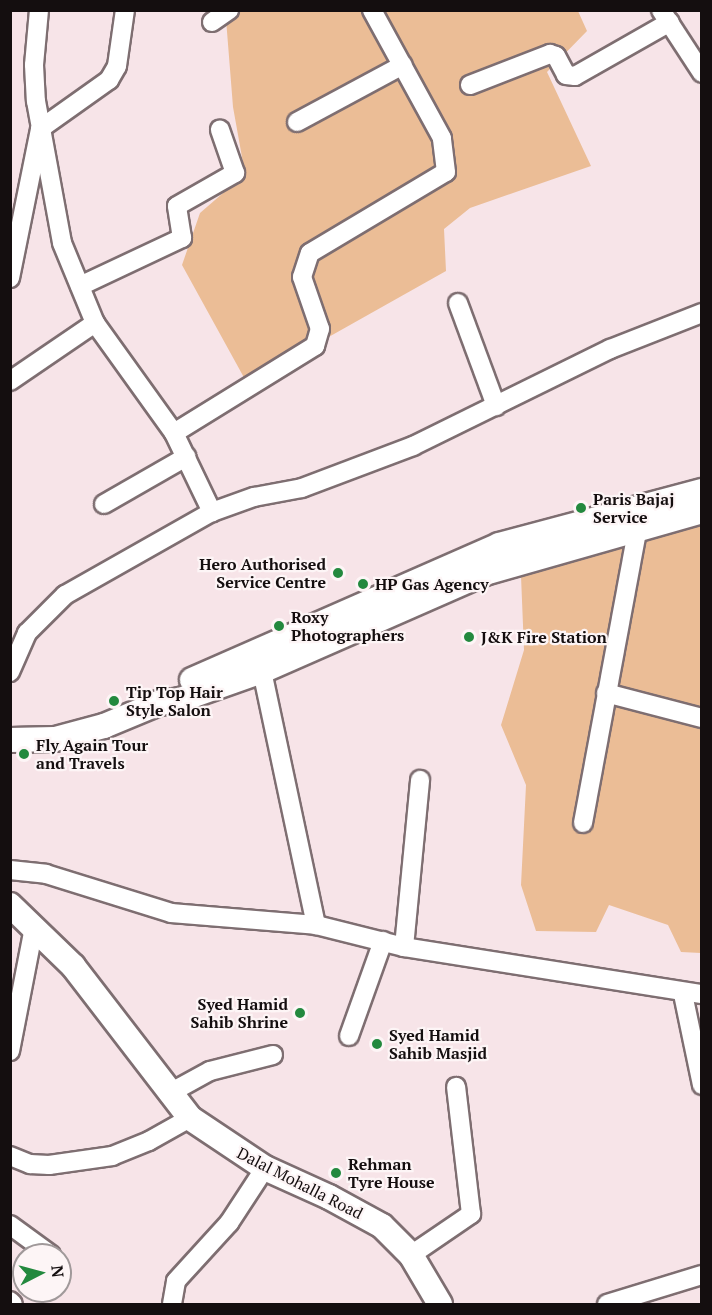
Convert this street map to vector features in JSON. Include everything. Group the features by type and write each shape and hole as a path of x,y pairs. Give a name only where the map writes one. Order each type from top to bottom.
{"main road":[{"path":"159,703 173,688 499,545 702,491"},
{"path":"10,740 55,739 104,726 159,703 180,700 262,671 484,573 637,533 702,511"},
{"name":"Dalal Mohalla Road","path":"10,905 74,966 168,1094 190,1118 265,1168 329,1197 382,1226 411,1255 440,1305"}],"street":[{"path":"39,10 34,65 40,129 62,243 95,323 174,433 212,512"},
{"path":"10,278 40,129 109,80 117,66 125,10"},
{"path":"212,22 229,10"},
{"path":"174,433 315,346 320,330 302,277 310,253 446,172 442,138 372,10"},
{"path":"470,85 550,54 566,75 575,76 666,16 702,73"},
{"path":"297,122 403,65"},
{"path":"80,286 182,238 177,206 235,173 220,130"},
{"path":"458,303 496,406"},
{"path":"10,672 27,633 65,595 212,512 347,473 496,406 610,349 702,313"},
{"path":"10,381 95,323"},
{"path":"104,504 186,457"},
{"path":"583,822 637,533"},
{"path":"262,671 315,925"},
{"path":"606,693 702,718"},
{"path":"404,947 420,780"},
{"path":"10,870 56,877 171,913 315,925 404,947 682,994 702,994"},
{"path":"10,1051 34,927"},
{"path":"349,1035 382,941"},
{"path":"682,994 702,1085"},
{"path":"168,1094 210,1071 273,1055"},
{"path":"411,1255 471,1214 456,1087"},
{"path":"10,1156 30,1164 49,1165 112,1156 149,1141 190,1118"},
{"path":"172,1305 176,1281 229,1223 265,1168"},
{"path":"10,1225 35,1243"},
{"path":"616,1303 702,1275"}],"shaded area":[{"path":"232,11 578,11 587,31 547,72 591,166 470,208 444,229 446,271 247,383 182,265 200,213 245,174 233,107 226,19"},
{"path":"701,522 701,953 681,952 668,925 609,905 596,932 536,931 521,885 526,785 501,725 524,650 521,576"}],"place":[{"name":"Paris Bajaj Service","path":"581,508"},
{"name":"Hero Authorised Service Centre","path":"338,573"},
{"name":"HP Gas Agency","path":"363,584"},
{"name":"Roxy Photographers","path":"279,626"},
{"name":"J&K Fire Station","path":"469,637"},
{"name":"Tip Top Hair Style Salon","path":"114,701"},
{"name":"Fly Again Tour and Travels","path":"24,754"},
{"name":"Syed Hamid Sahib Shrine","path":"300,1013"},
{"name":"Syed Hamid Sahib Masjid","path":"377,1044"},
{"name":"Rehman Tyre House","path":"336,1173"}]}
